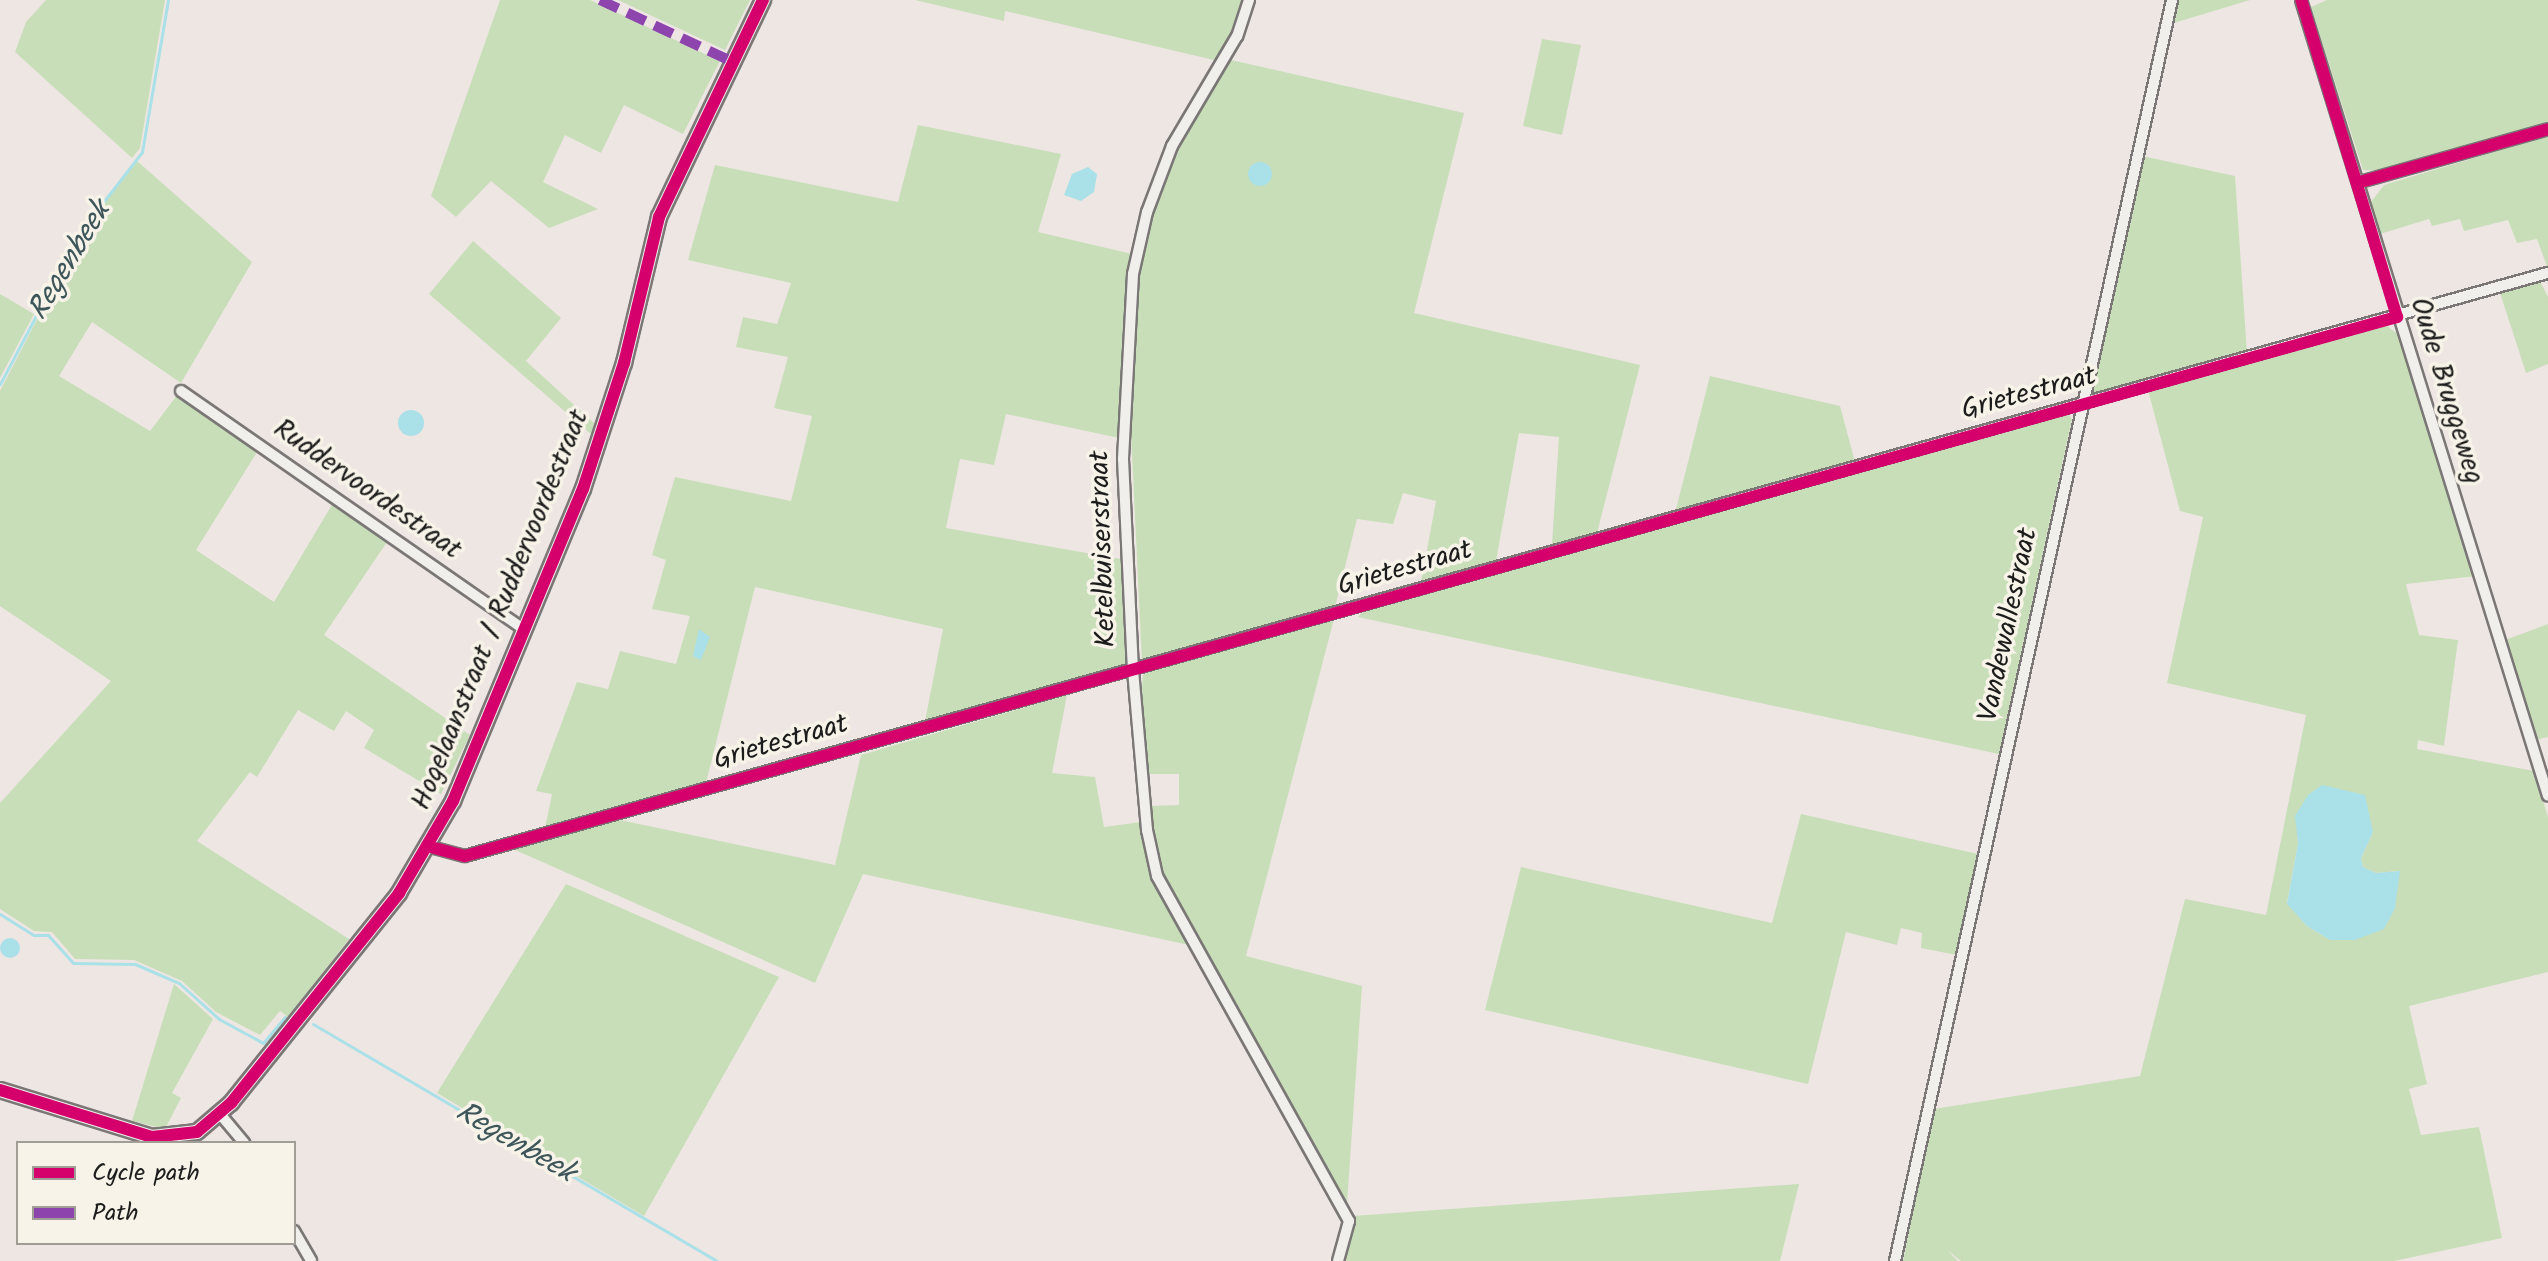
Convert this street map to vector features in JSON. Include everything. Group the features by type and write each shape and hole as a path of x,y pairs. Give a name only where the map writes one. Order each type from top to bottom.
{"street":[{"name":"Hogelaanstraat / Ruddervoordestraat","path":"220,1114 371,932 453,801 603,433 659,217 763,0"},
{"name":"Ketelbuiserstraat","path":"1249,0 1237,36 1172,146 1147,212 1133,274 1123,459 1133,670 1147,830 1157,876 1349,1221 1338,1261"},
{"name":"Vandewallestraat","path":"1895,1261 2172,0"},
{"name":"Oude Bruggeweg","path":"2301,0 2360,182 2397,317 2548,796"},
{"path":"2360,182 2548,129"},
{"name":"Grietestraat","path":"427,846 465,856 2547,277"},
{"name":"Ruddervoordestraat","path":"181,391 525,630"},
{"path":"0,1090 152,1137 197,1132 220,1114 242,1141"},
{"path":"296,1235 311,1261"}],"green space":[{"path":"46,0 165,0 140,148 132,158 15,52 26,22"},
{"path":"500,0 590,0 720,61 683,134 624,105 601,153 565,135 543,182 598,209 549,228 491,181 456,217 431,196"},
{"path":"618,0 750,0 725,50"},
{"path":"915,0 1246,0 1218,61 1005,11 1004,21"},
{"path":"2179,0 2250,0 2174,23"},
{"path":"2327,0 2548,0 2548,124 2387,171 2363,170 2311,7"},
{"path":"1542,39 1581,45 1562,135 1523,126"},
{"path":"1231,60 1464,113 1414,313 1640,365 1597,533 1552,544 1559,437 1519,433 1496,561 1421,582 1436,501 1403,493 1393,524 1357,519 1335,607 1142,663 1129,390 1140,254 1172,154"},
{"path":"918,125 1061,154 1038,232 1132,254 1119,438 1006,414 994,465 960,459 946,528 1126,560 1125,666 925,721 943,629 755,587 706,783 545,828 552,794 536,791 577,682 608,689 620,651 676,664 690,616 652,609 666,560 652,555 675,477 791,501 812,416 774,408 788,357 736,347 743,317 777,324 791,283 688,260 715,165 898,202"},
{"path":"2548,136 2548,269 2537,239 2517,243 2508,220 2464,231 2460,219 2432,226 2429,219 2380,234 2371,202 2384,185"},
{"path":"2142,156 2235,176 2247,353 2091,396"},
{"path":"137,161 252,262 181,383 92,322 59,376 150,431 178,394 259,449 196,550 274,602 333,503 389,539 324,635 470,735 441,794 364,748 374,730 346,711 334,731 298,710 257,777 250,772 197,841 349,939 288,1017 280,1011 260,1035 216,1012 182,981 134,960 75,959 52,932 34,931 0,909 0,803 111,681 0,606 0,391 85,227"},
{"path":"473,241 561,318 526,361 596,425 592,435 429,294"},
{"path":"2540,281 2548,297 2548,364 2526,373 2500,293"},
{"path":"0,294 34,314 0,378"},
{"path":"2386,325 2400,336 2476,576 2406,584 2419,635 2458,640 2444,746 2418,740 2417,749 2534,771 2548,817 2548,972 2409,1006 2427,1084 2409,1089 2421,1135 2479,1127 2502,1238 2394,1261 1961,1261 1947,1250 1958,1261 1903,1261 1934,1109 2140,1076 2185,899 2266,915 2306,715 2167,683 2203,517 2180,511 2148,390","holes":["2296,816 2373,832 2361,858 2363,867 2376,873 2399,871 2355,940 2330,940 2307,926 2287,903 2298,843"]},
{"path":"1710,376 1840,406 1855,462 1675,513"},
{"path":"2066,412 2072,419 1999,754 1358,617 1367,607"},
{"path":"1334,619 1246,956 1362,986 1347,1204 1166,882 1154,846 1149,806 1179,805 1179,774 1148,774 1142,689 1143,675 1151,670"},
{"path":"2548,624 2548,737 2535,740 2505,640"},
{"path":"1067,695 1052,773 1095,777 1104,827 1141,822 1155,881 1189,945 863,874 815,983 513,849 620,820 835,865 861,755"},
{"path":"1801,814 1978,854 1957,955 1921,948 1922,933 1901,928 1897,945 1846,932 1808,1084 1485,1010 1521,867 1772,923"},
{"path":"566,884 779,977 644,1216 437,1093"},
{"path":"174,984 213,1019 172,1093 181,1098 165,1129 132,1121"},
{"path":"1799,1184 1780,1261 1345,1261 1353,1216"}],"water":[{"path":"1260,162 1271,169 1272,174 1265,185 1260,186 1249,179 1248,174 1255,163"},
{"path":"1088,167 1097,174 1094,192 1081,201 1064,195 1072,174"},
{"path":"411,410 420,414 424,423 420,432 411,436 402,432 398,423 402,414"},
{"path":"699,629 710,637 701,660 693,656"},
{"path":"2322,785 2365,795 2373,832 2361,858 2363,867 2376,873 2400,871 2395,908 2384,929 2355,940 2330,940 2307,926 2287,904 2298,843 2295,816 2308,795"},
{"path":"10,938 17,941 20,948 17,955 10,958 3,955 0,948 3,941"}],"waterway":[{"name":"Regenbeek","path":"0,384 80,232 142,152 168,0"},
{"name":"Regenbeek","path":"0,914 34,935 48,935 73,963 135,964 179,983 219,1019 263,1043 285,1017"},
{"name":"Regenbeek","path":"313,1024 717,1261"}],"marked path":[{"path":"600,0 733,62"}],"cycle path":[{"path":"0,1090 152,1137 197,1132 231,1103 399,893 453,801 583,489 624,363 659,217 763,0"},
{"path":"427,846 465,856 2397,317 2301,0"},
{"path":"2360,182 2548,129"}]}
